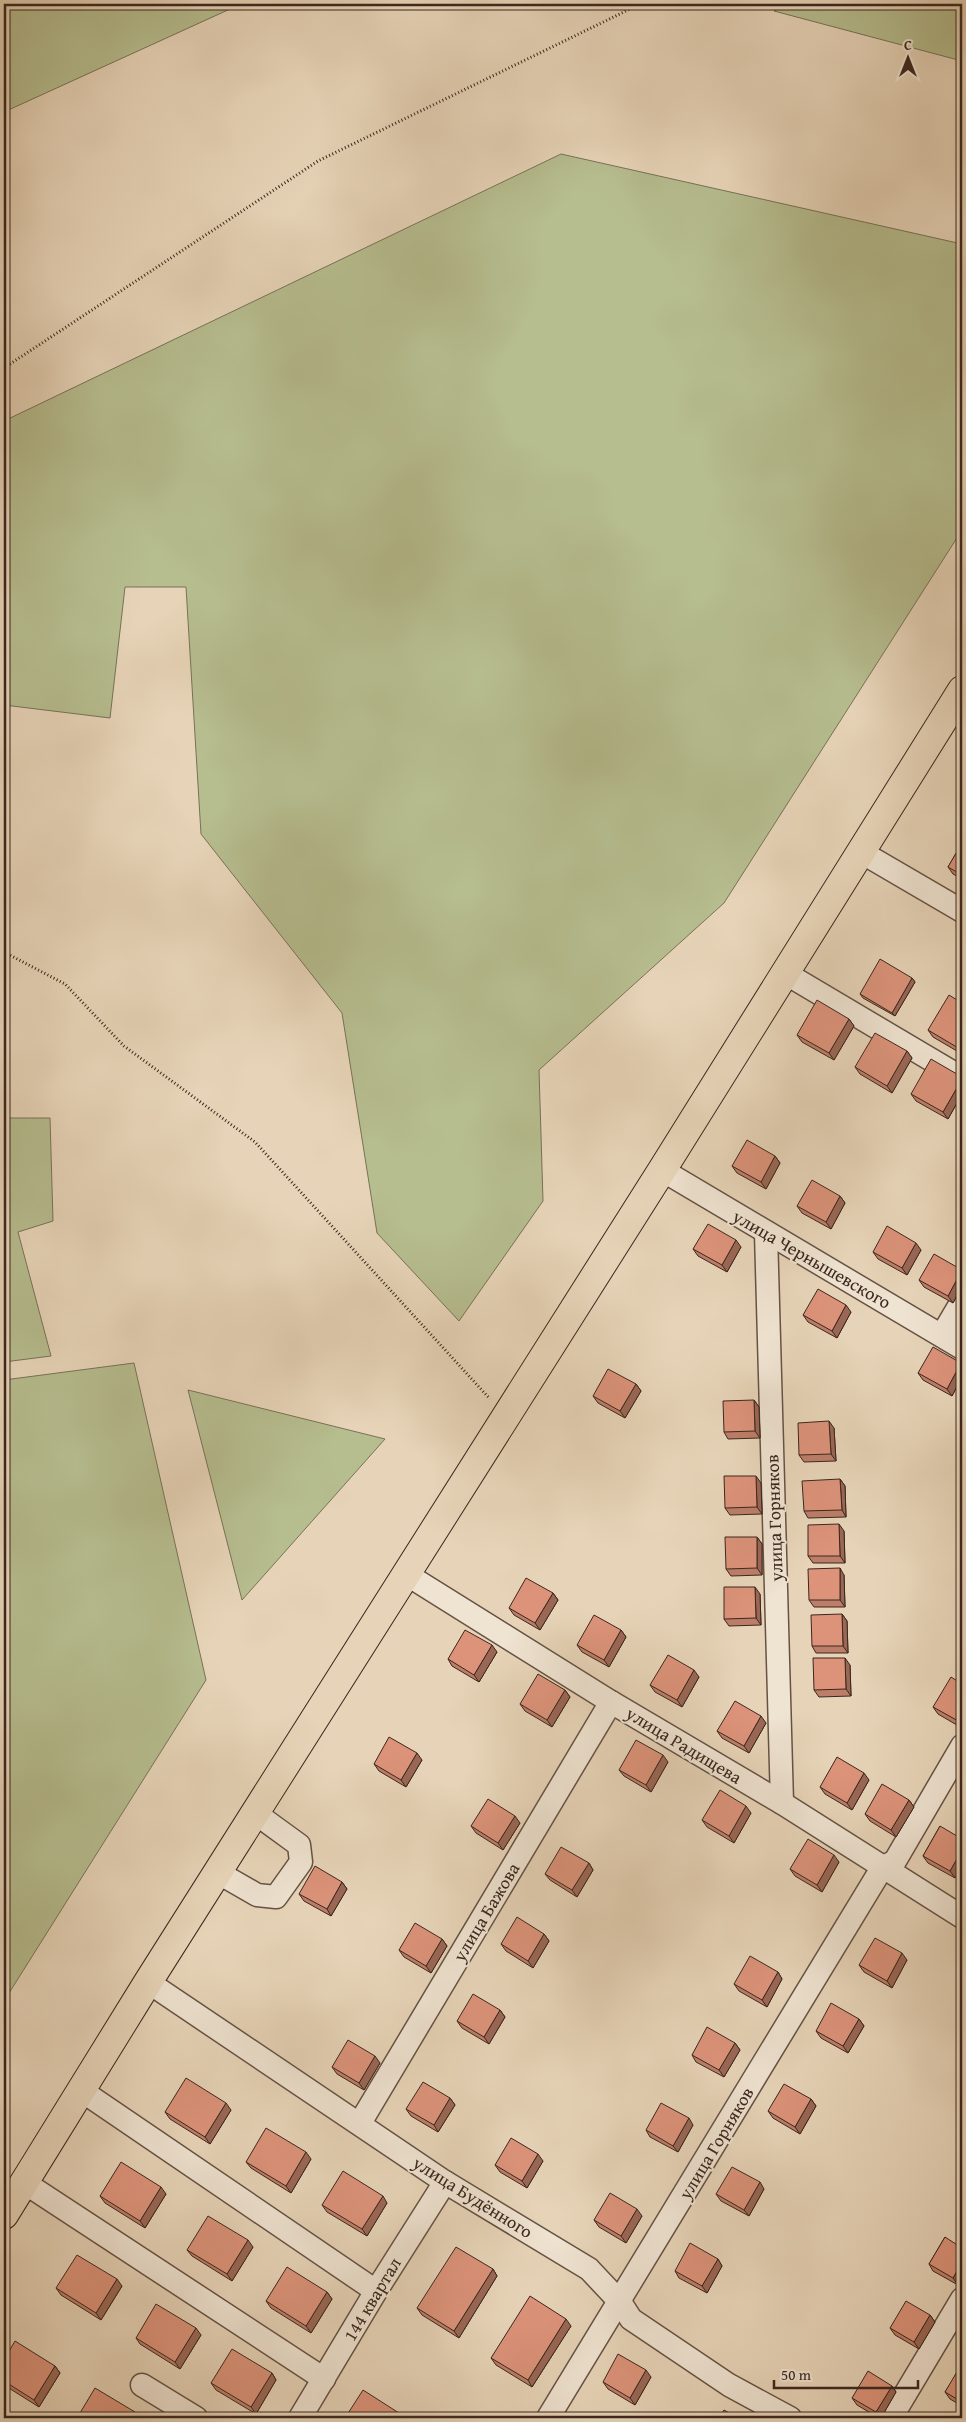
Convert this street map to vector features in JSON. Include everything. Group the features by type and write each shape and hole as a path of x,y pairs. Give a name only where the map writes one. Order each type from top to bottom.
{"highway":[{"path":"4,2215 217,1872 662,1170 962,690"}],"street":[{"path":"861,852 962,912"},
{"path":"786,973 962,1078"},
{"name":"улица Чернышевского","path":"662,1170 962,1348"},
{"name":"улица Горняков","path":"766,1233 782,1803"},
{"path":"942,1335 962,1301"},
{"name":"улица Радищева","path":"406,1574 611,1702 782,1803 962,1917"},
{"name":"улица Бажова","path":"360,2123 611,1702"},
{"name":"улица Горняков","path":"548,2418 882,1868 895,1861 962,1746"},
{"path":"217,1872 257,1895 276,1897 302,1862 299,1845 255,1813"},
{"name":"улица Будённого","path":"148,1982 445,2182 589,2269 620,2302 631,2319 729,2385 790,2418"},
{"path":"82,2091 376,2291"},
{"name":"144 квартал","path":"300,2418 376,2291 445,2182"},
{"path":"25,2183 324,2379"},
{"path":"891,2418 962,2299"},
{"path":"142,2385 196,2418"}],"path":[{"path":"4,368 318,161 630,9 635,4"},
{"path":"4,952 65,984 124,1046 255,1142 506,1416"}],"green space":[{"path":"4,4 241,4 4,112"},
{"path":"786,4 962,4 962,61 774,11"},
{"path":"561,154 962,244 962,530 724,903 539,1070 543,1201 459,1321 377,1233 342,1013 201,834 186,587 125,587 110,718 4,705 4,421"},
{"path":"4,1118 50,1118 53,1221 18,1232 51,1356 4,1362"},
{"path":"134,1363 206,1680 4,2001 4,1380"},
{"path":"188,1390 385,1439 242,1600"}],"building":[{"path":"962,843 962,875 948,867"},
{"path":"880,959 912,978 892,1013 860,994"},
{"path":"949,995 962,1003 962,1046 960,1049 928,1030"},
{"path":"817,1000 849,1019 829,1053 797,1035"},
{"path":"875,1033 907,1051 887,1086 855,1067"},
{"path":"931,1059 962,1077 943,1112 911,1094"},
{"path":"747,1140 775,1156 761,1182 732,1166"},
{"path":"812,1180 840,1196 826,1222 797,1206"},
{"path":"962,1198 962,1208 958,1205"},
{"path":"708,1224 736,1240 722,1265 693,1249"},
{"path":"887,1226 916,1243 902,1268 873,1252"},
{"path":"934,1254 962,1270 948,1296 919,1280"},
{"path":"818,1289 846,1305 832,1331 803,1315"},
{"path":"933,1347 961,1363 947,1389 918,1373"},
{"path":"608,1369 636,1384 620,1411 593,1396"},
{"path":"754,1400 755,1431 724,1432 723,1401"},
{"path":"829,1421 831,1454 799,1455 798,1423"},
{"path":"724,1476 756,1476 757,1507 725,1508"},
{"path":"840,1479 842,1510 804,1511 802,1481"},
{"path":"839,1524 840,1556 808,1556 808,1525"},
{"path":"725,1537 757,1537 757,1568 726,1569"},
{"path":"840,1568 840,1600 809,1600 808,1569"},
{"path":"526,1578 553,1593 535,1623 509,1608"},
{"path":"724,1587 755,1587 756,1618 724,1619"},
{"path":"842,1614 843,1646 812,1646 811,1615"},
{"path":"594,1615 621,1630 604,1660 577,1645"},
{"path":"465,1630 492,1645 474,1675 448,1659"},
{"path":"668,1655 694,1670 677,1700 650,1685"},
{"path":"962,1657 962,1669 957,1666"},
{"path":"813,1658 845,1658 846,1689 814,1690"},
{"path":"538,1674 565,1690 547,1720 520,1704"},
{"path":"951,1677 962,1684 962,1719 960,1722 933,1707"},
{"path":"735,1701 761,1716 744,1746 717,1731"},
{"path":"389,1737 417,1753 401,1780 374,1764"},
{"path":"636,1740 663,1755 646,1785 619,1770"},
{"path":"837,1757 864,1773 847,1803 820,1787"},
{"path":"882,1784 909,1800 891,1830 865,1814"},
{"path":"720,1790 746,1806 729,1836 702,1820"},
{"path":"488,1799 515,1816 498,1843 471,1826"},
{"path":"940,1826 962,1839 962,1850 950,1871 923,1856"},
{"path":"808,1839 834,1855 817,1885 790,1869"},
{"path":"561,1847 589,1863 572,1890 545,1874"},
{"path":"315,1866 342,1882 327,1909 299,1894"},
{"path":"517,1917 544,1934 528,1961 501,1944"},
{"path":"415,1923 442,1939 426,1966 399,1950"},
{"path":"875,1938 902,1953 887,1981 859,1965"},
{"path":"750,1956 778,1972 762,2000 734,1984"},
{"path":"473,1994 500,2010 484,2037 457,2021"},
{"path":"831,2003 859,2019 843,2046 816,2031"},
{"path":"707,2027 735,2043 719,2070 692,2055"},
{"path":"348,2040 375,2056 359,2083 332,2067"},
{"path":"186,2078 226,2103 205,2137 165,2112"},
{"path":"423,2082 450,2098 434,2125 406,2109"},
{"path":"784,2084 811,2099 795,2127 768,2111"},
{"path":"661,2103 689,2118 673,2146 646,2130"},
{"path":"266,2128 306,2152 286,2186 246,2162"},
{"path":"511,2138 538,2154 522,2181 495,2165"},
{"path":"121,2162 161,2187 140,2221 100,2196"},
{"path":"732,2167 760,2182 744,2210 716,2194"},
{"path":"343,2171 383,2196 362,2229 322,2205"},
{"path":"610,2193 637,2209 621,2236 594,2220"},
{"path":"208,2216 248,2240 227,2274 187,2250"},
{"path":"945,2237 962,2248 962,2262 953,2278 929,2264"},
{"path":"690,2243 718,2259 702,2286 675,2271"},
{"path":"456,2247 493,2269 454,2331 417,2308"},
{"path":"77,2255 117,2279 96,2313 56,2288"},
{"path":"287,2267 327,2292 306,2326 266,2301"},
{"path":"530,2296 566,2319 528,2380 491,2358"},
{"path":"906,2301 930,2315 914,2342 890,2328"},
{"path":"156,2304 196,2328 175,2362 136,2338"},
{"path":"15,2341 55,2366 34,2400 4,2381 4,2360"},
{"path":"232,2349 272,2373 251,2407 211,2383"},
{"path":"618,2354 646,2370 630,2398 603,2382"},
{"path":"962,2366 962,2402 945,2392"},
{"path":"868,2371 892,2386 876,2412 852,2398"},
{"path":"95,2388 135,2412 132,2418 77,2418"},
{"path":"363,2390 399,2413 396,2418 345,2418"},
{"path":"724,2410 738,2418 719,2418"}]}
